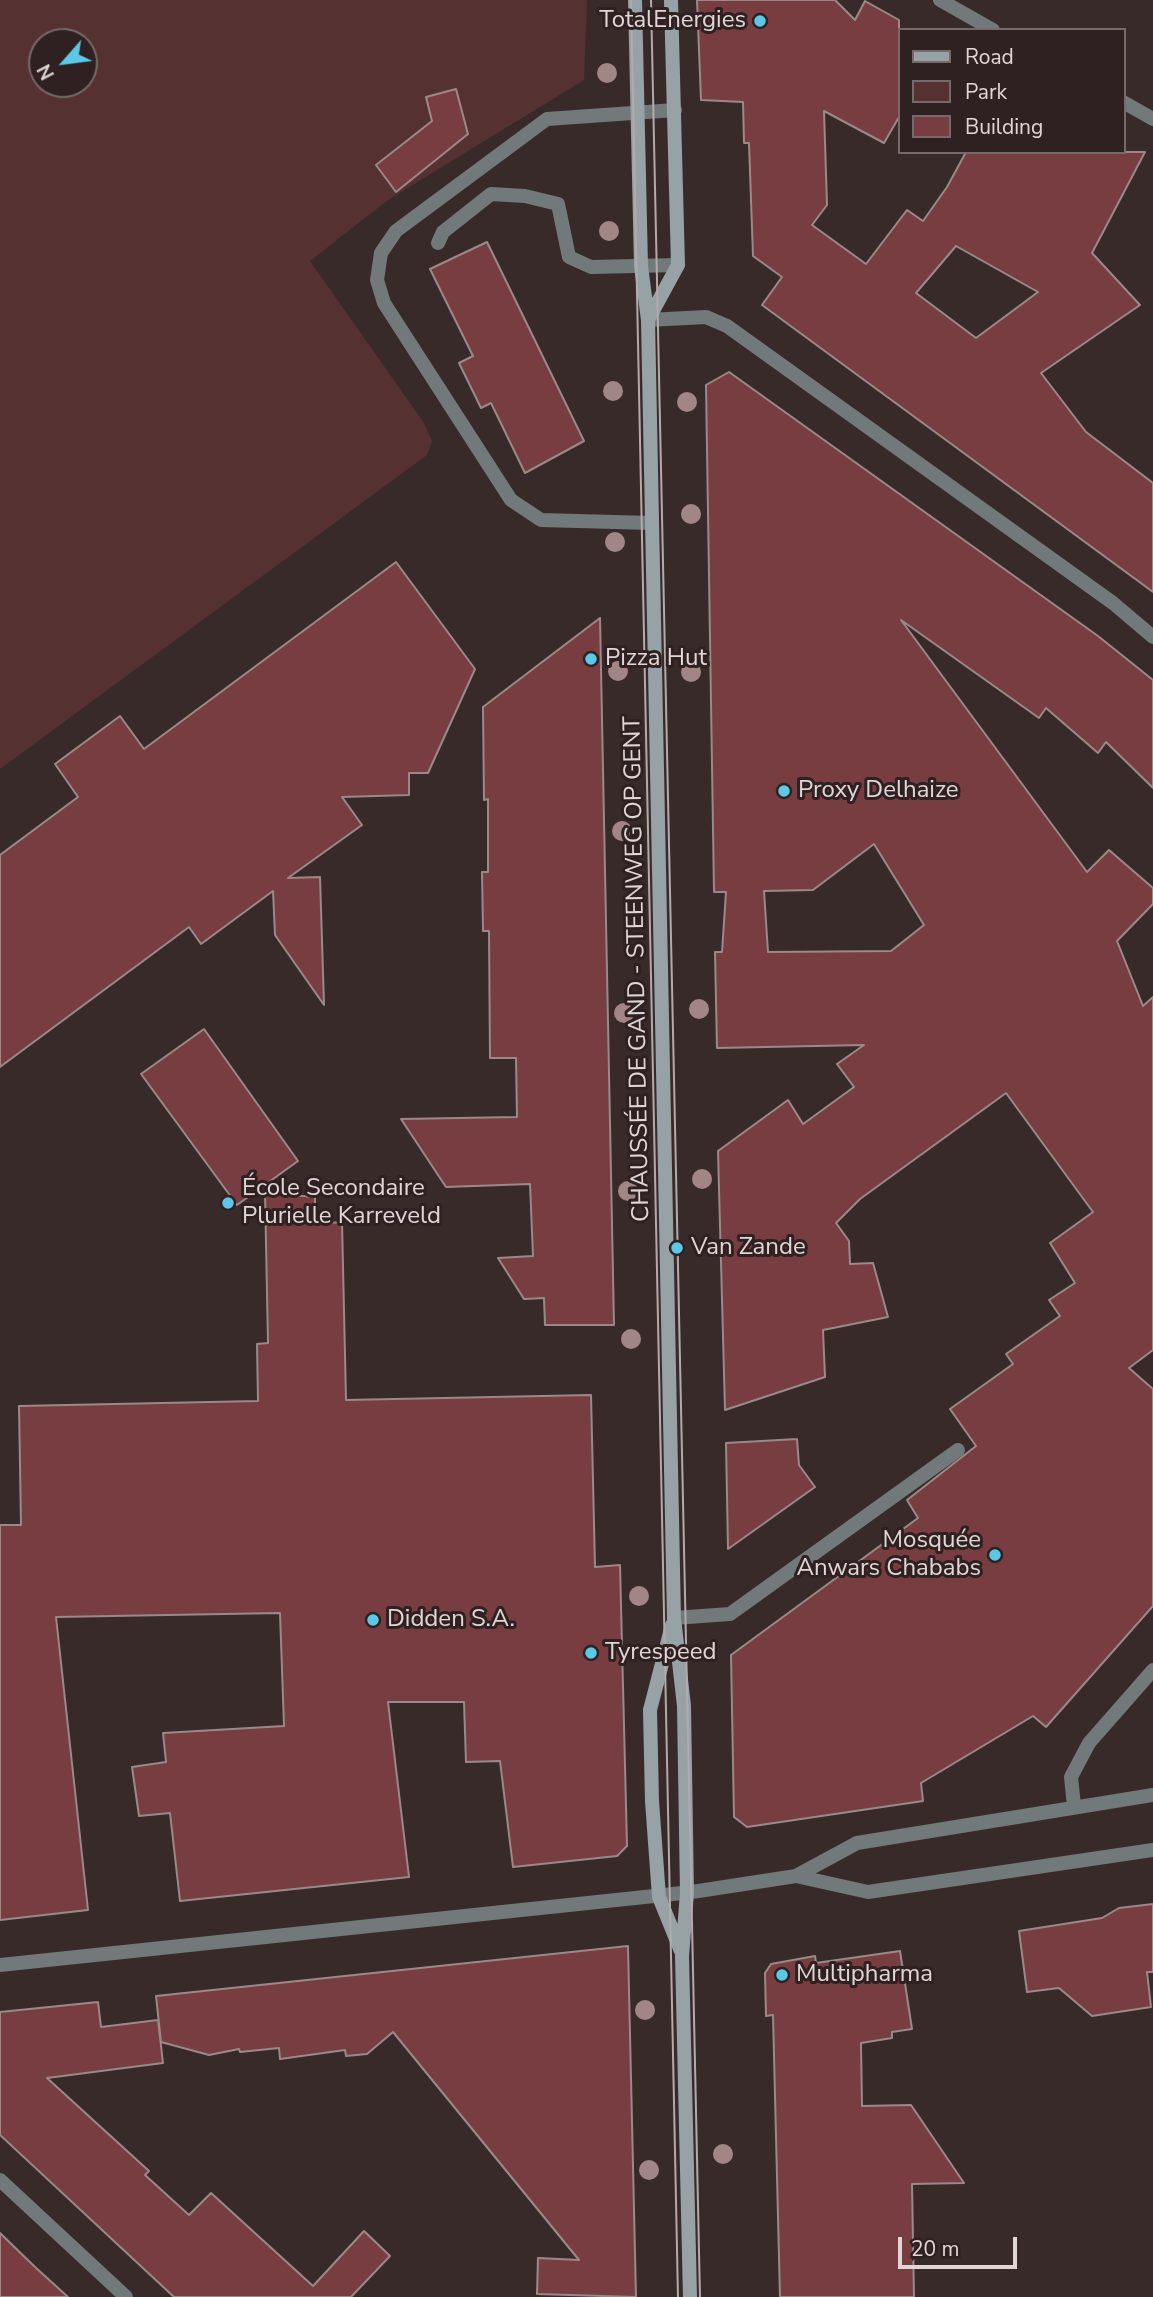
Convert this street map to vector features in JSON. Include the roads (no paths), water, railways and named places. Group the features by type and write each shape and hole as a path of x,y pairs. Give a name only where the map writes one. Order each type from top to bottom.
{"main road":[{"name":"CHAUSSÉE DE GAND - STEENWEG OP GENT","path":"635,0 641,266 648,320 674,1618 684,1706 687,1893 682,1956 690,2297"},
{"name":"CHAUSSÉE DE GAND - STEENWEG OP GENT","path":"648,320 678,265 671,0"},
{"name":"CHAUSSÉE DE GAND - STEENWEG OP GENT","path":"674,1618 650,1710 653,1827 659,1897 682,1956"}],"street":[{"path":"940,0 989,28"},
{"path":"1125,103 1153,119"},
{"path":"652,523 541,520 511,500 384,303 377,280 382,253 396,231 547,119 675,110"},
{"path":"438,243 443,232 491,194 525,195 558,204 569,257 591,267 678,265"},
{"path":"648,320 706,317 727,326 1102,595 1153,637"},
{"path":"674,1618 730,1614 958,1450"},
{"path":"1074,1806 1072,1777 1089,1743 1153,1670"},
{"path":"0,1965 687,1893 796,1876 857,1843 1153,1795"},
{"path":"796,1876 868,1892 1153,1850"},
{"path":"0,2180 126,2297"}],"tram line":[{"path":"631,0 678,2297"},
{"path":"651,0 700,2297"}],"place":[{"name":"TotalEnergies","path":"760,21"},
{"name":"Pizza Hut","path":"591,659"},
{"name":"Proxy Delhaize","path":"784,791"},
{"name":"École Secondaire Plurielle Karreveld","path":"228,1203"},
{"name":"Van Zande","path":"677,1248"},
{"name":"Mosquée Anwars Chababs","path":"995,1555"},
{"name":"Didden S.A.","path":"373,1620"},
{"name":"Tyrespeed","path":"591,1653"},
{"name":"Multipharma","path":"782,1975"}]}
